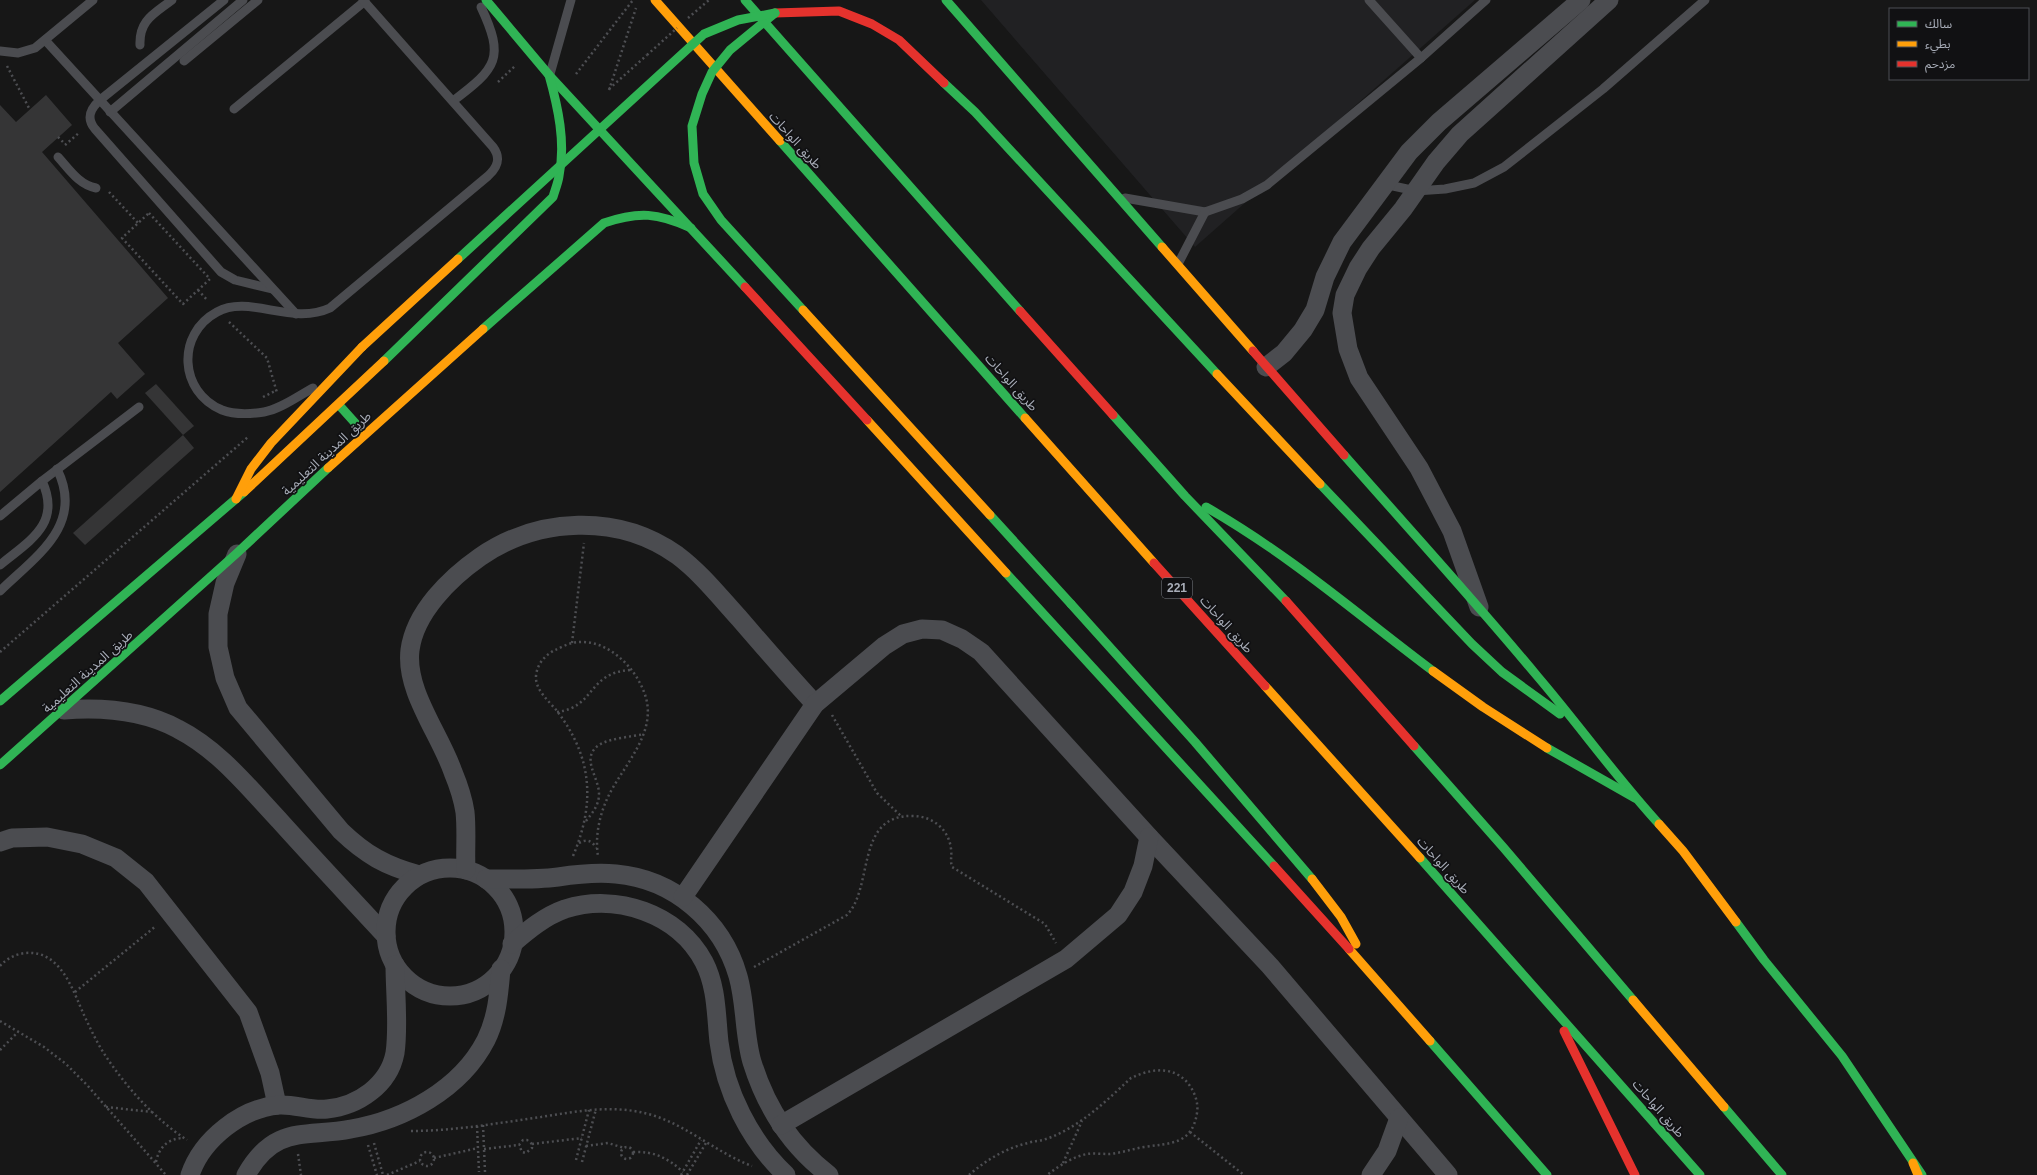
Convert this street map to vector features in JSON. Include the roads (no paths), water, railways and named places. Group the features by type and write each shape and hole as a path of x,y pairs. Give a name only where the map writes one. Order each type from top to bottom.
{"main road":[{"path":"486,0 549,75 691,228 1363,964 1547,1175"},
{"name":"طريق الواحات","path":"655,0 1168,578 1551,1005 1700,1175"},
{"path":"745,0 1185,496 1285,600 1498,841 1782,1175"},
{"path":"946,0 1580,726 1635,798 1683,851 1764,960 1842,1056 1922,1175"},
{"path":"236,499 251,469 264,451 331,378 362,347 704,34 722,24 743,17 775,13 839,11 872,24 900,40 975,112 1287,450 1472,644 1502,672 1543,703 1580,726"},
{"path":"775,13 730,50 712,72 702,94 692,126 694,163 703,194 721,220 1195,742 1309,875 1340,917 1356,942 1363,964"},
{"name":"طريق المدينة التعليمية","path":"0,700 236,499 338,405 553,197 560,175 562,152 554,93 549,75"},
{"name":"طريق المدينة التعليمية","path":"0,765 64,710 237,553 365,434 604,223 625,215 648,213 671,218 691,228"},
{"path":"338,405 365,434"},
{"path":"1185,496 1227,519 1267,545 1462,693 1496,716 1582,769 1635,798"},
{"path":"1551,1005 1635,1175"},
{"path":"1913,1163 1918,1175"}],"street":[{"path":"1266,367 1284,353 1303,330 1315,310 1325,277 1342,242 1409,152 1439,122 1581,0"},
{"path":"1480,610 1452,531 1418,468 1359,378 1348,349 1342,313 1345,295 1358,268 1436,162 1460,134 1609,0"},
{"path":"1562,17 1574,32"},
{"path":"466,870 465,811 453,770 418,693 411,673 410,650 416,629 426,610 446,586 477,559 496,546 518,535 563,525 586,525 618,529 648,539 676,555 701,575 818,701"},
{"path":"237,553 224,583 218,621 218,647 225,678 238,708 341,831 357,847 376,860 419,876"},
{"path":"683,897 818,701 884,646 903,634 922,629 942,630 962,639 981,652 1149,837 1270,966 1448,1175"},
{"path":"64,710 100,709 122,711 150,717 178,728 203,743 239,777 386,936"},
{"path":"0,842 12,838 47,837 82,844 116,858 146,882 248,1012 270,1072 277,1106"},
{"path":"781,1125 1066,959 1118,915 1133,892 1143,866 1149,837"},
{"path":"442,868 466,870 486,879 497,889 508,908 513,930 512,944 508,958 501,969 480,988 468,993 440,995 427,991 414,984 395,965 390,956 386,936 388,915 396,896 410,881 419,876 442,868"},
{"path":"486,879 602,874 640,878 662,886 683,897 702,914 717,932 729,953 738,976 752,1060 763,1094 781,1125 801,1149 829,1175"},
{"path":"512,944 543,919 564,910 587,904 610,903 627,906 654,915 674,927 691,943 704,962 712,984 716,1002 719,1044 730,1087 749,1127 770,1159 784,1173"},
{"path":"190,1175 203,1151 225,1127 248,1114 277,1106 327,1109 350,1105 370,1093 386,1075 395,1054 395,965"},
{"path":"246,1175 251,1166 266,1150 284,1138 304,1133 350,1130 371,1124 423,1103 448,1086 469,1065 486,1040 496,1012 501,969"},
{"path":"712,984 738,976"},
{"path":"1371,1175 1386,1151 1399,1118"}],"lane":[{"path":"0,51 9,53 27,51 45,40 93,0"},
{"path":"140,45 142,27 147,19 172,0"},
{"path":"224,0 100,100 91,109 89,115 90,122 221,272 235,280 272,289"},
{"path":"110,112 243,0"},
{"path":"184,61 258,0"},
{"path":"453,101 469,89 487,71 495,55 492,30 478,0"},
{"path":"549,75 571,0"},
{"path":"1369,0 1421,58"},
{"path":"1117,197 1205,212 1242,199 1267,185 1421,58 1486,0"},
{"path":"1384,184 1416,191 1445,189 1474,183 1504,167 1603,89 1705,0"},
{"path":"234,109 364,1 496,151 498,162 496,168 337,304 322,312 296,314 241,306 218,311 198,328 192,338 187,363 195,387 202,397 212,405 230,412 265,411 279,406 331,378"},
{"path":"45,40 296,314"},
{"path":"58,157 79,180 96,188"},
{"path":"1178,264 1205,212"},
{"path":"0,516 57,469 139,407"},
{"path":"0,590 46,547 60,527 66,503 65,490 57,469"},
{"path":"0,566 43,527 49,508 48,498 42,481"}]}
